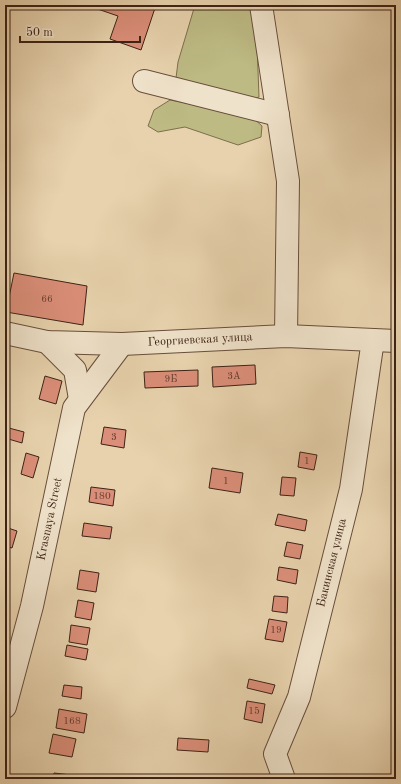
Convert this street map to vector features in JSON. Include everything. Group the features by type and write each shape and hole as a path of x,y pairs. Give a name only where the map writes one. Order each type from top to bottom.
{"street":[{"path":"261,5 288,181 286,336"},
{"path":"144,81 278,115"},
{"name":"Георгиевская улица","path":"5,333 47,342 122,344 286,336 396,341"},
{"name":"Бакинская улица","path":"284,779 275,754 299,697 351,488 373,340"},
{"path":"47,342 75,370 80,399"},
{"name":"Krasnaya Street","path":"5,707 32,606 74,408 122,344"}],"shaded area":[{"path":"195,5 251,5 257,44 259,97 250,101 176,78 178,62"},
{"path":"170,100 250,115 262,126 261,137 238,145 185,127 158,132 148,126 154,110"}],"building":[{"path":"86,5 156,5 141,50 110,39 118,16"},
{"path":"14,273 87,286 83,325 6,312"},
{"path":"255,365 256,384 213,387 212,367"},
{"path":"198,370 198,386 145,388 144,372"},
{"path":"45,376 62,381 56,404 39,399"},
{"path":"5,427 24,432 22,443 5,438"},
{"path":"104,427 126,430 124,448 101,444"},
{"path":"300,452 317,455 314,470 298,467"},
{"path":"26,453 39,457 33,478 21,474"},
{"path":"212,468 243,473 240,493 209,488"},
{"path":"282,477 296,478 294,496 280,495"},
{"path":"91,487 115,490 113,506 89,502"},
{"path":"278,514 307,520 305,531 275,525"},
{"path":"84,523 112,527 110,539 82,536"},
{"path":"5,527 17,531 12,548 5,546"},
{"path":"287,542 303,545 300,559 284,556"},
{"path":"279,567 298,570 296,584 277,580"},
{"path":"80,570 99,573 96,592 77,589"},
{"path":"274,596 288,597 287,613 272,611"},
{"path":"78,600 94,603 91,620 75,617"},
{"path":"269,619 287,622 283,642 265,639"},
{"path":"71,625 90,628 87,645 69,642"},
{"path":"67,645 88,649 86,660 65,656"},
{"path":"249,679 275,685 272,694 247,688"},
{"path":"64,685 82,687 81,699 62,696"},
{"path":"247,701 265,704 262,723 244,719"},
{"path":"59,709 87,714 84,733 56,728"},
{"path":"53,734 76,739 72,757 49,753"},
{"path":"178,738 209,740 208,752 177,750"},
{"path":"54,773 71,775 71,779 53,779"}]}
